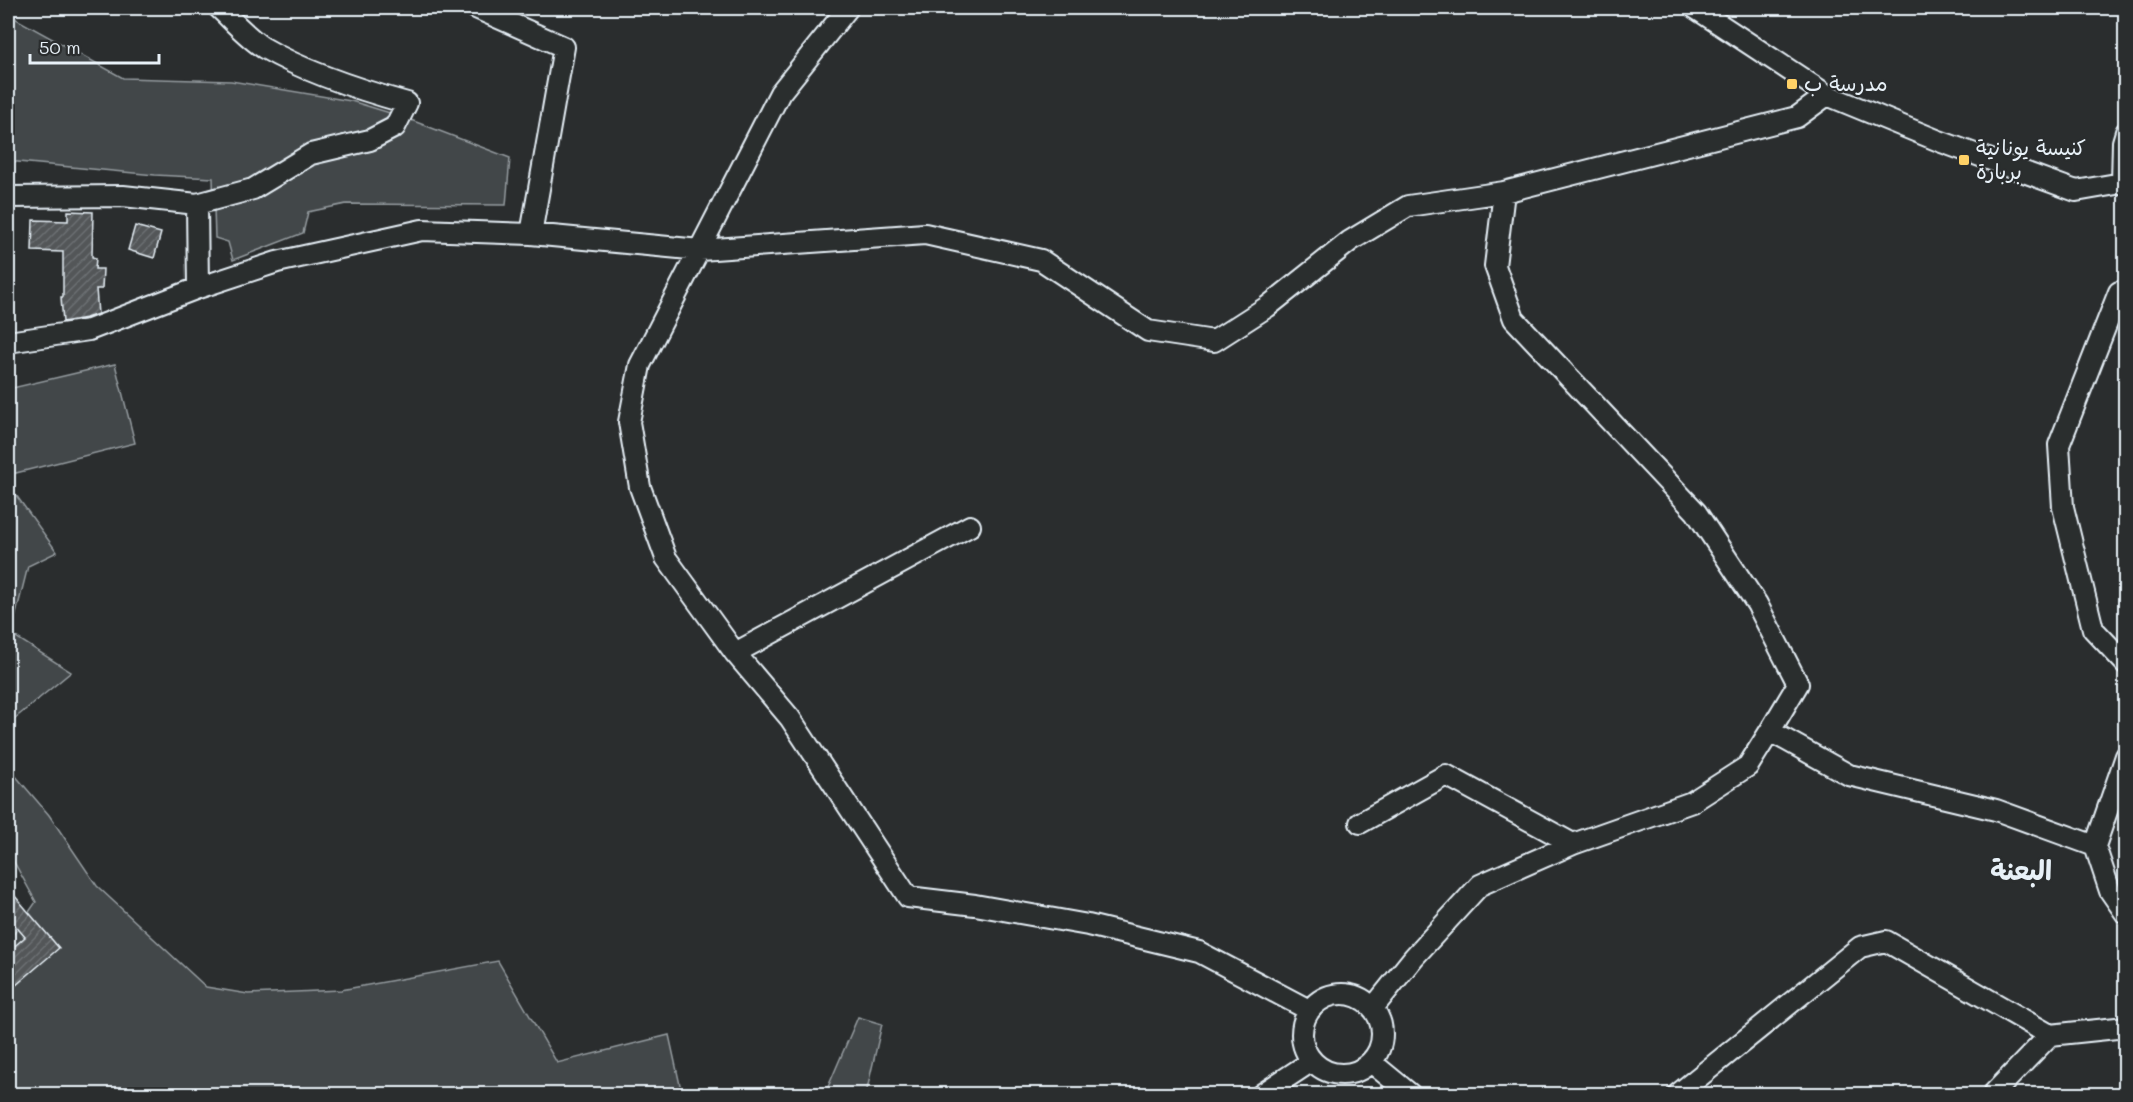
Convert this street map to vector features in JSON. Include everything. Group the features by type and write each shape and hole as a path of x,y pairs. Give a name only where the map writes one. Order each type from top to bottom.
{"street":[{"path":"8,197 123,196 197,204 253,189 311,154 370,140 395,127 407,103 368,92 324,75 263,47 219,8"},
{"path":"476,8 564,47 531,234"},
{"path":"848,8 780,93 640,365 630,422 640,487 666,558 735,653 790,718 908,897 975,905 1088,925 1199,952 1309,1010"},
{"path":"1695,8 1827,95 1939,141 2076,191 2124,184 2123,142 2126,132"},
{"path":"8,342 88,330 198,288 278,262 422,230 531,234 700,250 925,234 1041,260 1148,331 1214,341 1267,307 1350,241 1408,206 1504,192 1797,117 1827,95"},
{"path":"1373,1008 1414,957 1480,885 1573,844 1692,802 1748,766 1798,684 1757,604 1696,512 1514,319 1495,266 1504,192"},
{"path":"197,204 198,288"},
{"path":"2119,292 2059,445 2062,507 2093,629 2126,664"},
{"path":"735,653 970,526"},
{"path":"1770,731 1849,776 1996,810 2095,846"},
{"path":"2126,756 2095,846 2109,891 2126,914"},
{"path":"1360,823 1446,775 1573,844"},
{"path":"1678,1095 1860,947 1886,941 2050,1035 2126,1027"},
{"path":"1341,993 1359,998 1373,1008 1379,1018 1382,1041 1378,1053 1371,1062 1361,1070 1348,1075 1322,1070 1311,1062 1304,1050 1301,1036 1303,1022 1309,1010 1318,1001 1341,993"},
{"path":"1993,1095 2050,1035"},
{"path":"1262,1095 1311,1062"},
{"path":"1371,1062 1410,1095"}],"shaded area":[{"path":"8,9 16,19 123,78 231,81 351,101 403,117 510,158 506,205 346,204 308,212 303,233 233,260 228,242 215,238 213,178 155,175 8,161"},
{"path":"115,364 135,443 8,475 8,389"},
{"path":"8,484 57,552 28,566 11,634 71,672 8,724"},
{"path":"8,767 49,815 97,886 206,987 248,994 341,990 498,961 557,1063 669,1035 682,1094 8,1094 8,942 36,902 8,851"},
{"path":"858,1017 882,1024 866,1094 825,1094"}],"building":[{"path":"68,211 93,212 92,257 96,258 95,269 103,269 102,289 96,289 98,314 63,322 61,297 63,297 63,252 32,251 33,220 68,221"},
{"path":"135,226 161,233 154,258 128,250"},
{"path":"8,888 59,948 8,992 8,952 25,937 8,917"}],"place":[{"name":"مدرسة ب","path":"1792,84"},
{"name":"كنيسة يونانية بربارة","path":"1964,160"}],"district":[{"name":"البعنة","path":"2021,871"}]}
